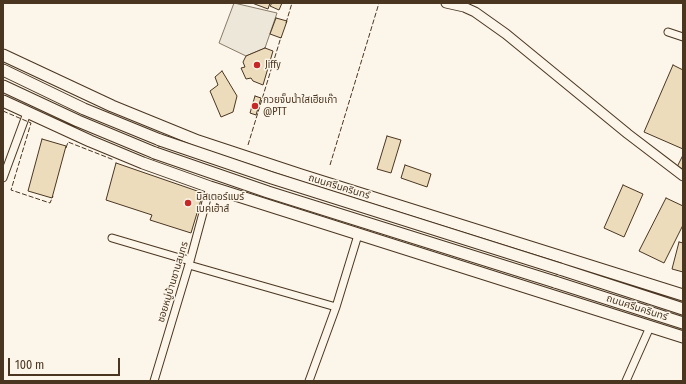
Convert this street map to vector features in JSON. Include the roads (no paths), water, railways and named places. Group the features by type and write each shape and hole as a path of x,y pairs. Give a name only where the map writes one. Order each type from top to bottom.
{"main road":[{"name":"ถนนศรีนครินทร์","path":"3,56 137,117 198,141 683,295"},
{"name":"ถนนศรีนครินทร์","path":"3,70 98,115 160,140 272,178 683,308"},
{"name":"ถนนศรีนครินทร์","path":"3,86 91,127 156,153 268,192 683,323"},
{"name":"ถนนศรีนครินทร์","path":"3,101 142,163 210,187 683,337"},
{"path":"307,218 322,214 328,210 331,204 329,192 318,180"},
{"path":"406,250 396,238 394,229 395,224 402,215 417,211"}],"street":[{"path":"446,3 464,7 475,12 506,34 628,134 683,176"},
{"path":"668,32 683,37"},
{"path":"3,178 27,112"},
{"name":"ซอยหมู่บ้านชานสมุทร","path":"154,381 190,263 210,187"},
{"path":"309,381 336,307 358,235"},
{"path":"112,238 336,307"},
{"path":"626,381 650,327"}],"place":[{"name":"Jiffy","path":"257,65"},
{"name":"กวยจั๊บน้ำใสเฮียเก๊า @PTT","path":"255,106"},
{"name":"มิสเตอร์แบร์ เบคเฮ้าส์","path":"188,203"}]}
